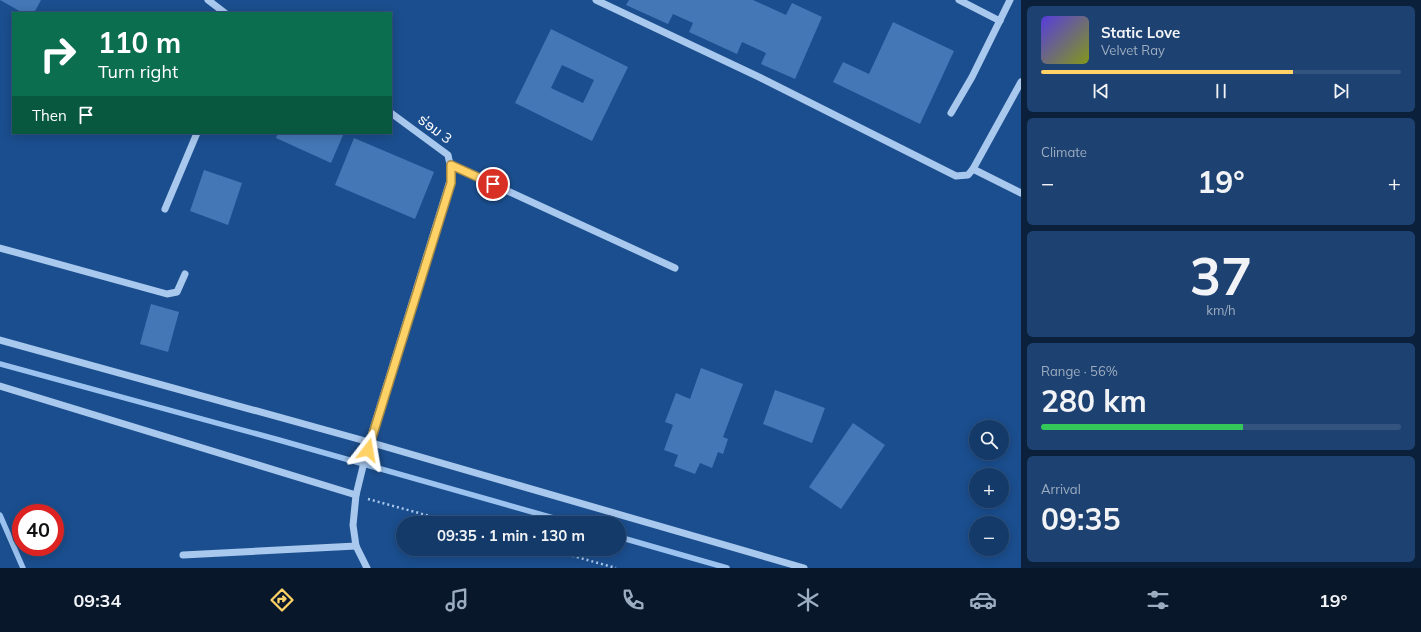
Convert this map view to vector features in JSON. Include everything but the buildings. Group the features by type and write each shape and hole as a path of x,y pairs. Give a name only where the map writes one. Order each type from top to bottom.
{"street":[{"path":"208,0 224,12"},
{"path":"596,0 759,77 956,176 968,175 1021,82"},
{"path":"959,0 1000,21"},
{"path":"951,113 972,77 1010,0"},
{"name":"ຮ່ອມ 3","path":"367,568 356,546 352,525 357,492 369,442 451,183 451,165 448,155 442,149 392,114"},
{"path":"165,209 197,134"},
{"path":"451,165 676,268"},
{"path":"972,169 1021,193"},
{"path":"0,248 167,294 177,292 185,274"},
{"path":"0,340 369,442 804,568"},
{"path":"0,386 357,492"},
{"path":"183,555 356,546"}],"path":[{"path":"357,492 433,516"},
{"path":"573,556 616,568"}],"waterway":[{"path":"0,364 279,440 546,516"},
{"path":"0,515 23,568"},
{"path":"626,539 727,568"}],"route":[{"path":"368,450 369,442 451,183 451,165 493,184"}]}
